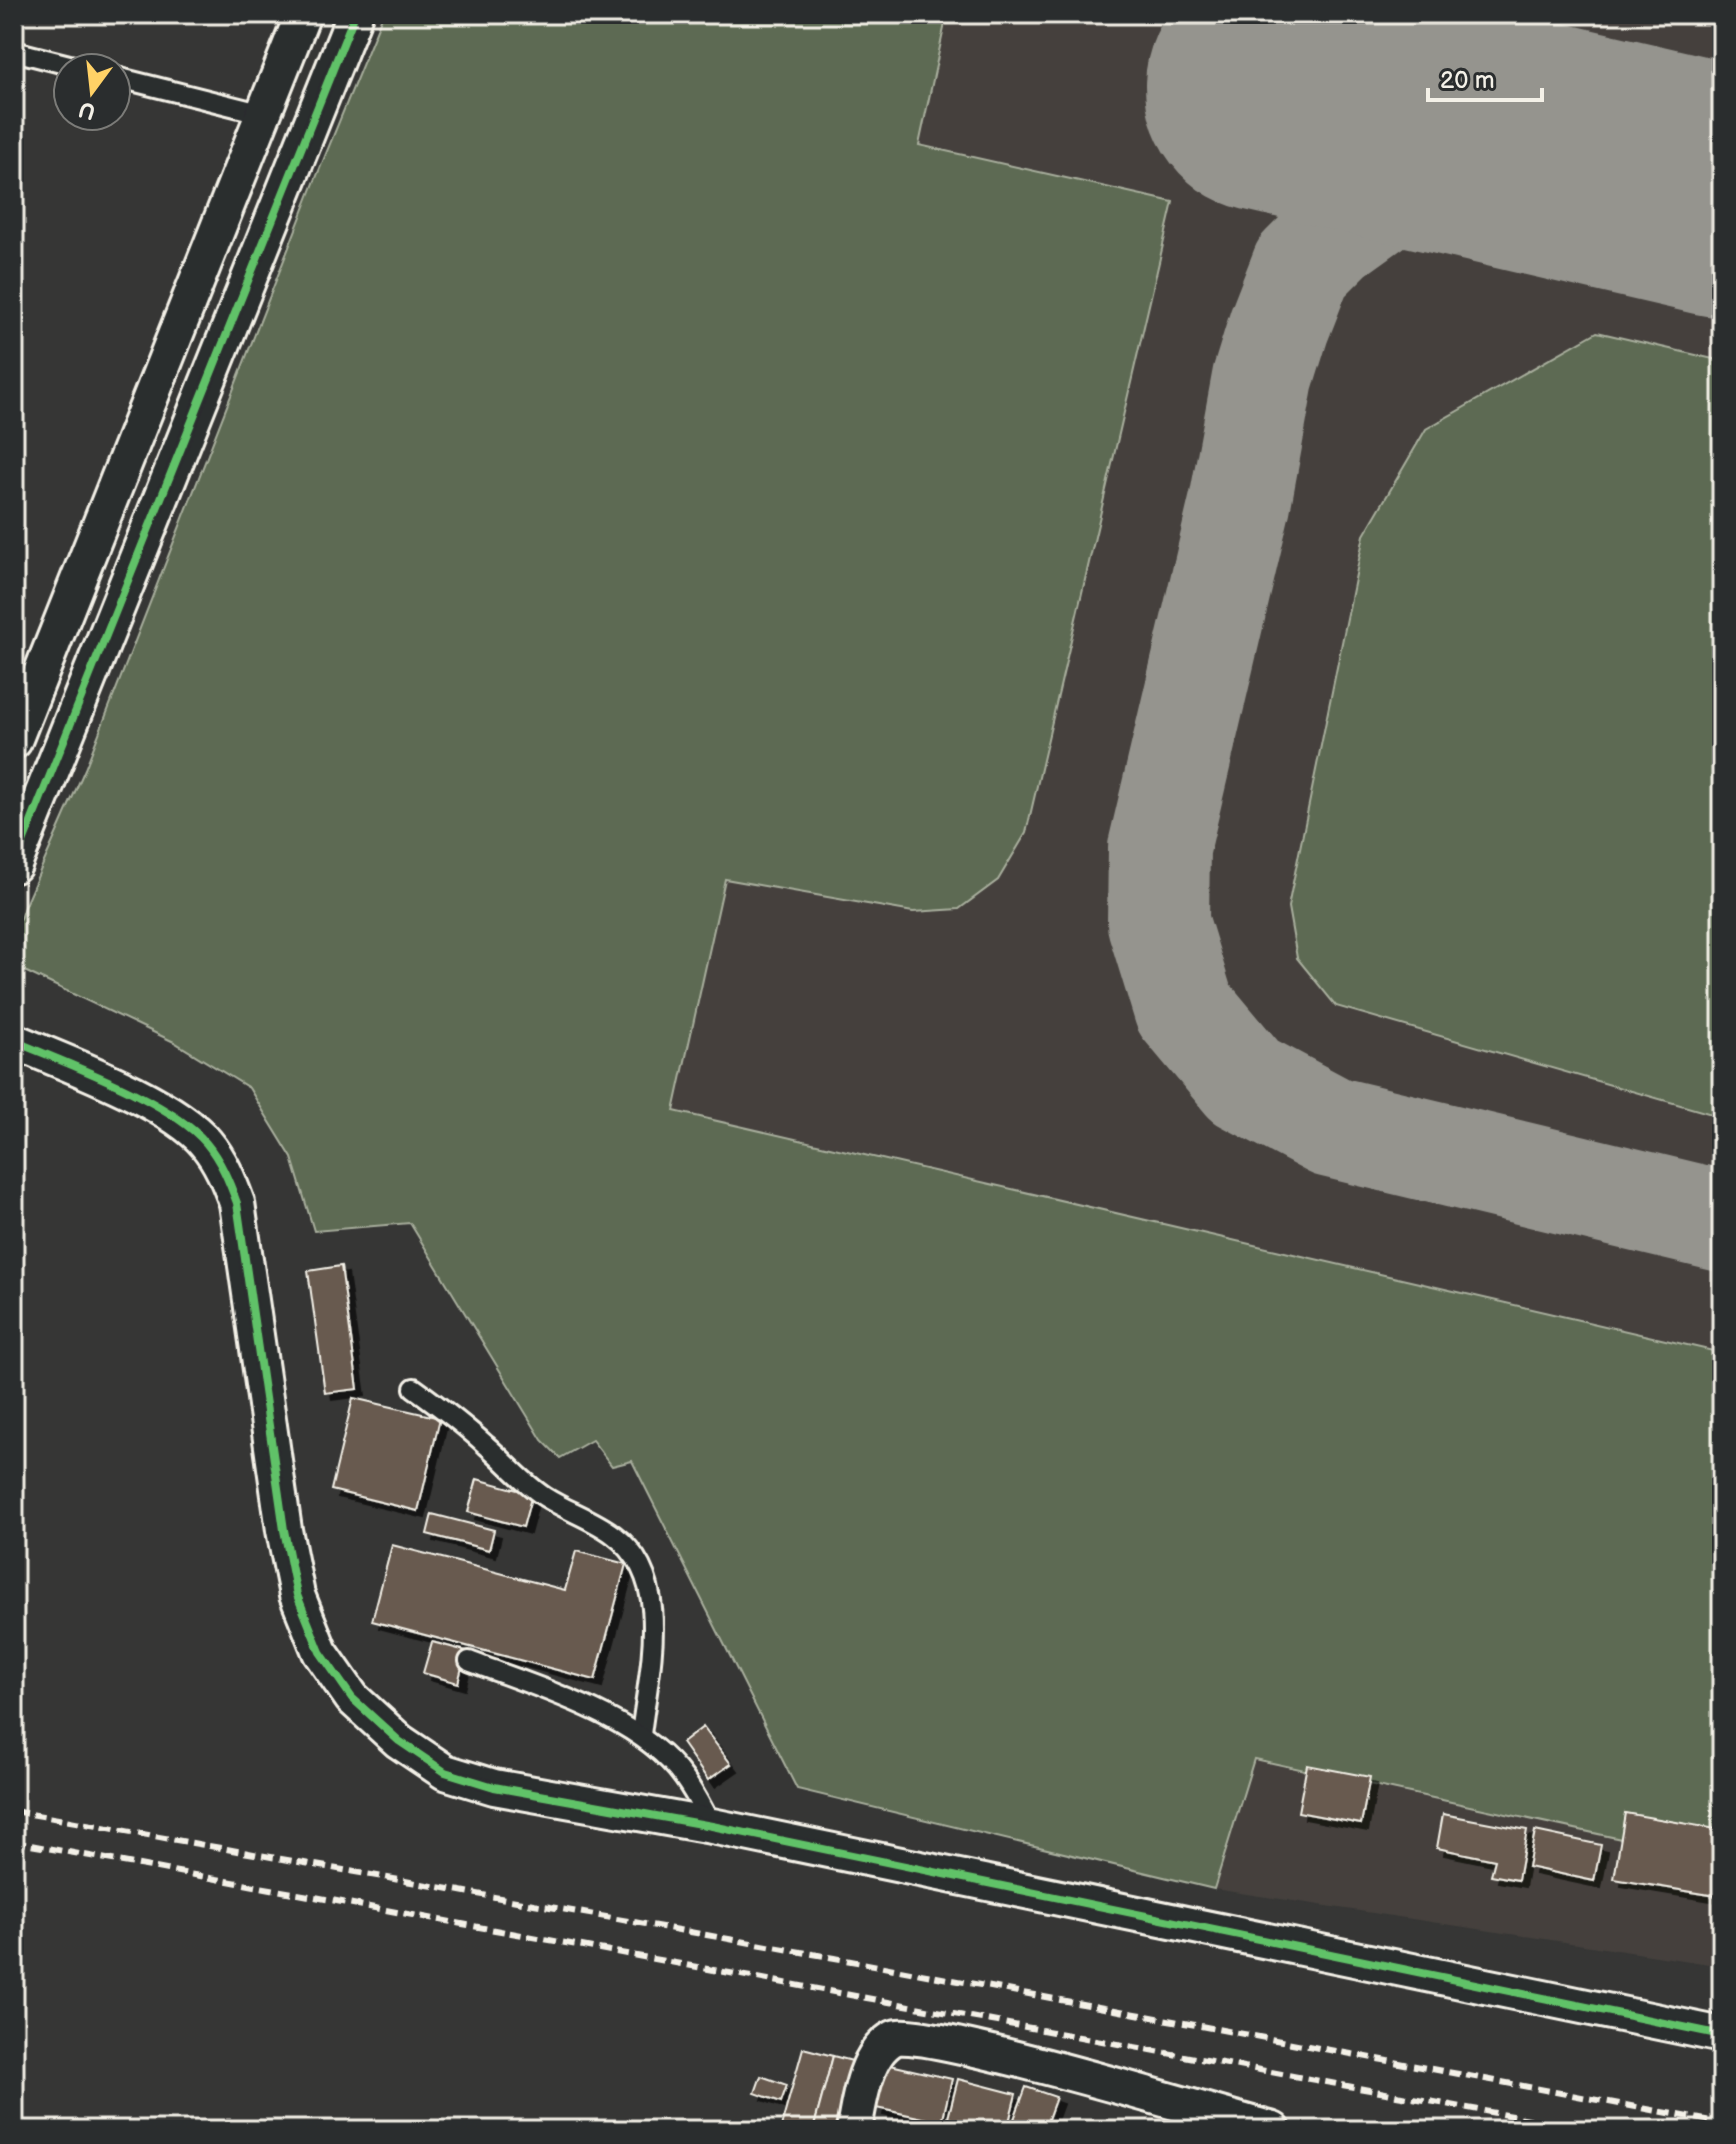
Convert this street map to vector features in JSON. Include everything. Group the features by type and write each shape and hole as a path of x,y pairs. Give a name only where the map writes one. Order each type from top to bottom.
{"street":[{"path":"14,741 303,14"},
{"path":"14,865 355,14"},
{"path":"260,124 293,172"},
{"path":"14,1041 143,1098 204,1141 224,1169 237,1203 284,1530 297,1595 320,1652 352,1698 399,1741 445,1772 494,1787 712,1826 1722,2035"},
{"path":"854,2130 865,2077 877,2055 894,2038 909,2035 970,2047 1273,2130"}],"lane":[{"path":"14,51 52,61"},
{"path":"132,82 260,124"},
{"path":"414,1388 453,1416 546,1498 617,1536 642,1567 652,1598 653,1636 641,1735"},
{"path":"469,1661 582,1705 641,1735 684,1776 712,1826"}],"shaded area":[{"path":"383,14 1722,14 1722,1966 1214,1889 797,1789 632,1461 612,1466 592,1440 560,1458 542,1440 410,1223 314,1231 292,1158 249,1088 174,1042 14,966 14,937 24,907 85,769"}],"green space":[{"path":"383,14 947,14 919,145 1173,202 1026,833 998,880 959,909 913,912 725,879 674,1111 1722,1353 1722,1861 1254,1759 1214,1889 797,1789 632,1461 612,1466 592,1440 560,1458 542,1440 410,1223 314,1231 292,1158 249,1088 174,1042 14,966 14,937 24,907 85,769"},
{"path":"1597,332 1722,361 1722,1117 1336,1006 1297,958 1288,907 1364,535 1426,429"}],"building":[{"path":"341,1266 358,1389 325,1393 308,1271"},
{"path":"353,1398 440,1418 418,1511 331,1490"},
{"path":"477,1479 532,1494 523,1527 468,1512"},
{"path":"432,1514 494,1530 489,1550 427,1534"},
{"path":"392,1545 565,1590 576,1551 626,1564 595,1680 372,1621"},
{"path":"432,1642 466,1651 458,1683 423,1673"},
{"path":"703,1727 731,1764 708,1780 682,1743"},
{"path":"1307,1765 1370,1777 1361,1824 1298,1812"},
{"path":"1625,1813 1722,1830 1722,1897 1614,1879"},
{"path":"1443,1814 1527,1830 1518,1880 1491,1875 1495,1860 1437,1848"},
{"path":"1535,1831 1601,1845 1594,1881 1528,1867"},
{"path":"803,2048 833,2056 813,2130 793,2130 781,2127"},
{"path":"833,2056 860,2063 842,2130 813,2130"},
{"path":"886,2064 952,2079 942,2122 876,2108"},
{"path":"761,2076 787,2085 781,2102 755,2093"},
{"path":"958,2079 1016,2094 1007,2130 948,2118"},
{"path":"1026,2087 1056,2097 1044,2130 1010,2130"}],"taxiway":[{"path":"1607,164 1535,155 1476,160 1394,192 1334,235 1302,267 1263,378 1240,503 1159,848 1158,923 1184,1008 1245,1081 1331,1127 1722,1221"}],"runway":[{"path":"1272,86 1722,190"}],"railway":[{"path":"14,1811 835,1958 1722,2123"},
{"path":"14,1842 1588,2130"}],"cycle path":[{"path":"14,865 355,14"},
{"path":"14,1041 116,1084 168,1112 190,1127 216,1157 237,1203 284,1530 297,1595 320,1652 352,1698 399,1741 445,1772 494,1787 712,1826 1722,2035"}]}
